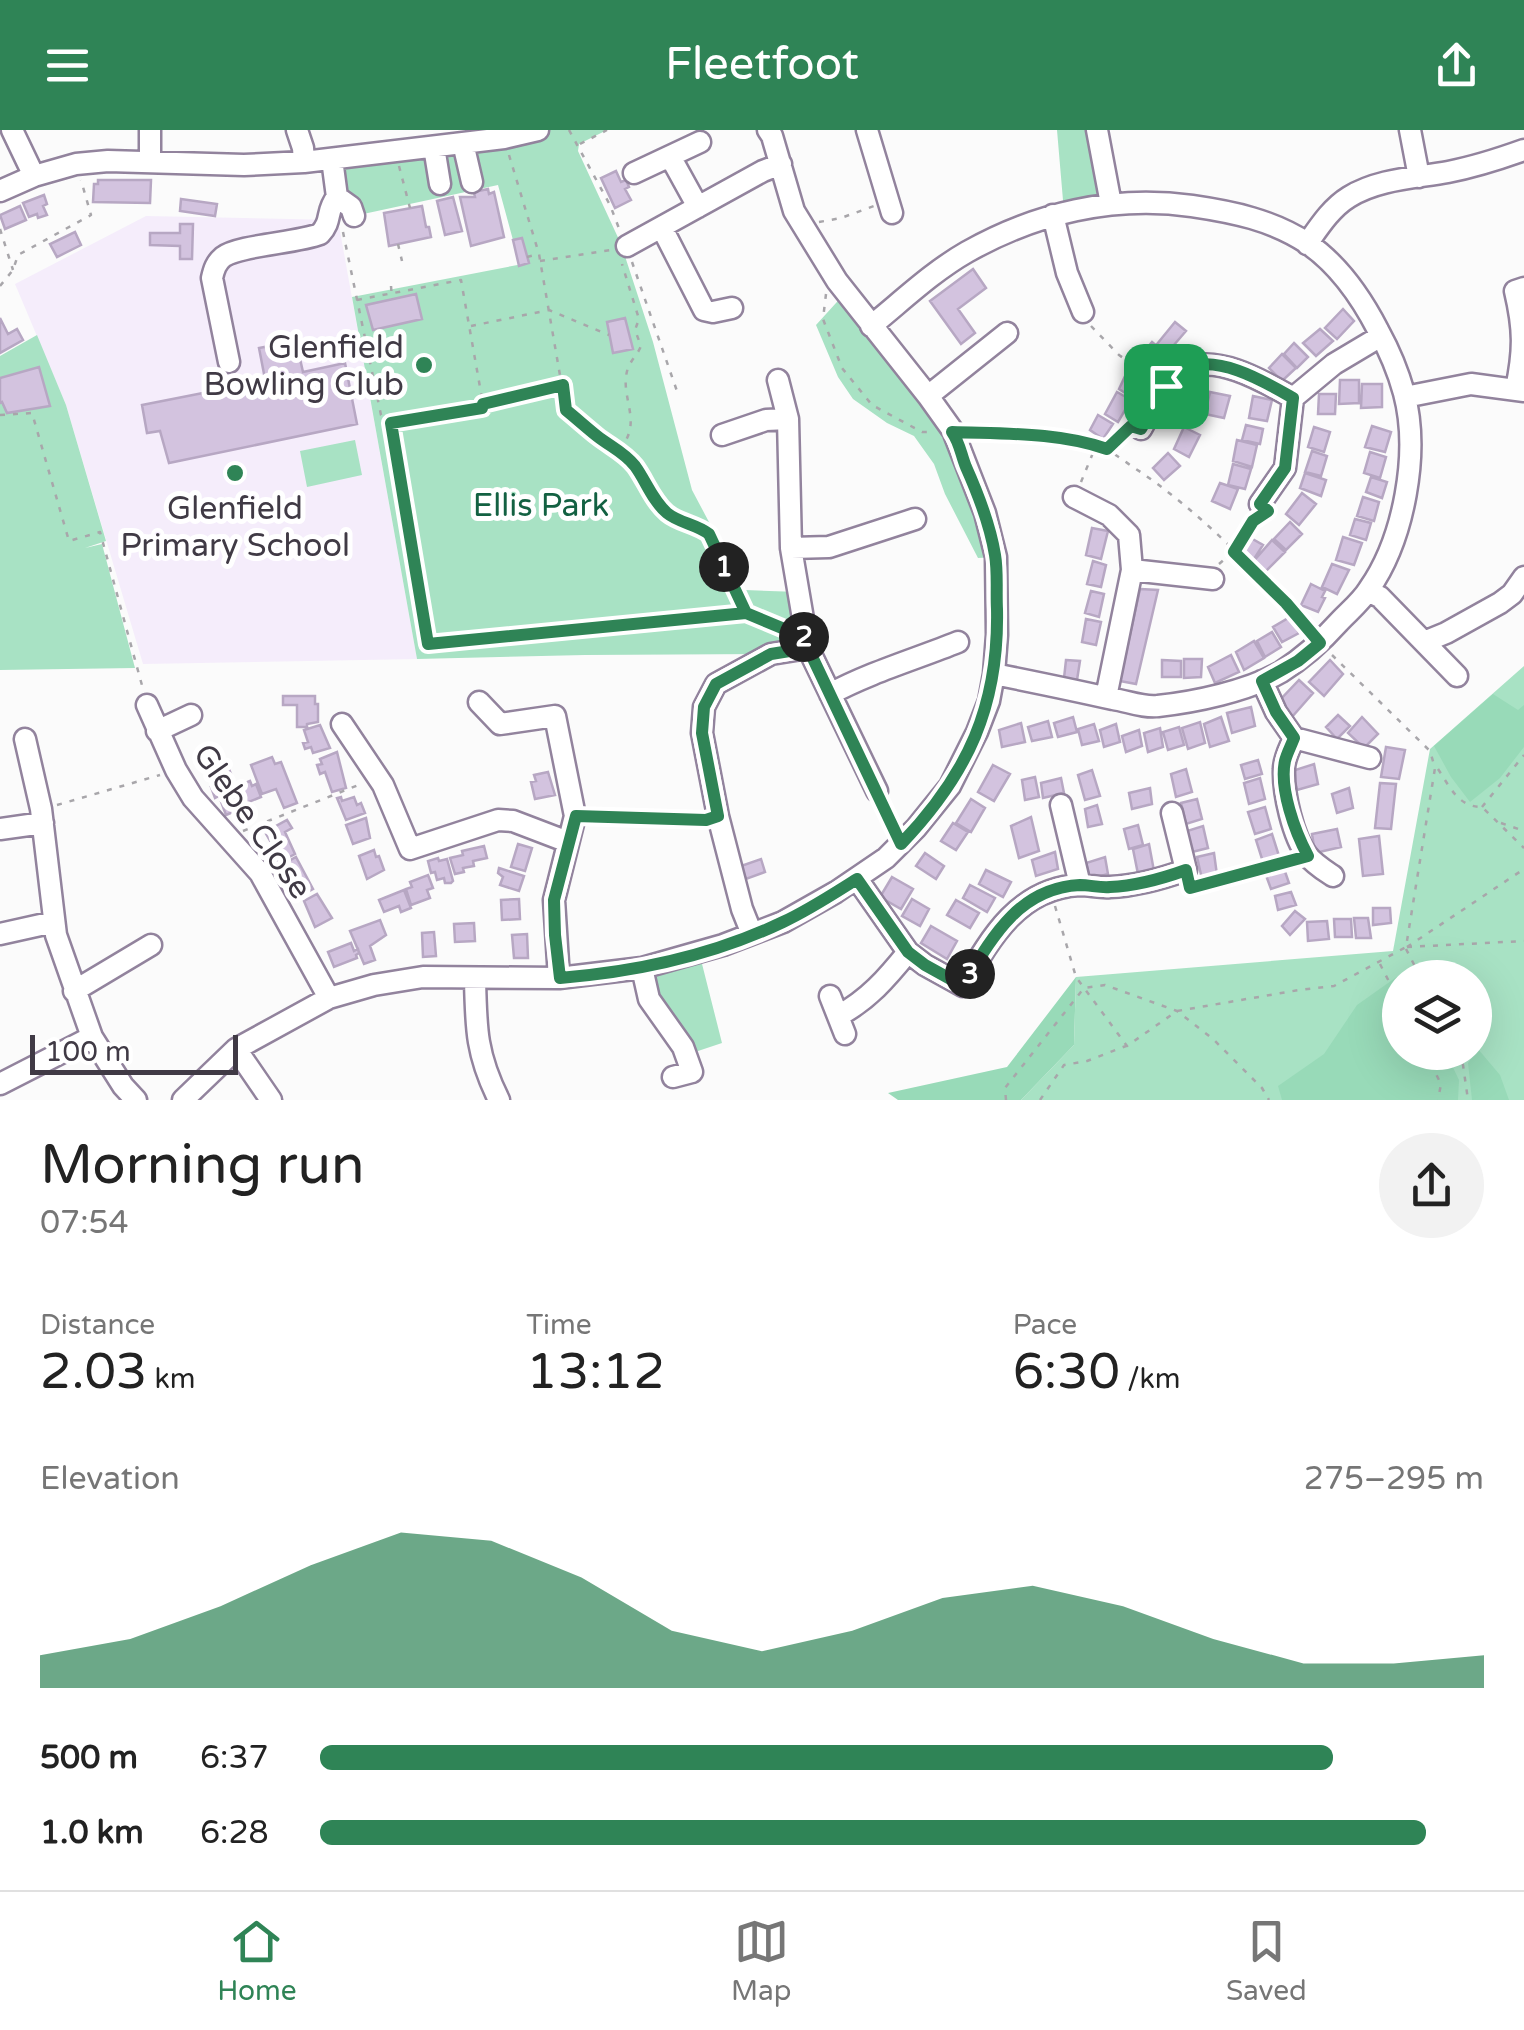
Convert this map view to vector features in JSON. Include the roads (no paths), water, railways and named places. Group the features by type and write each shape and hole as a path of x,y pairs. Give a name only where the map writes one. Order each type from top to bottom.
{"street":[{"path":"12,130 34,176"},
{"path":"150,130 150,162"},
{"path":"297,130 304,162"},
{"path":"0,191 76,164 108,161 244,165 332,160 538,130"},
{"path":"867,130 890,207"},
{"path":"1097,130 1111,204"},
{"path":"1410,130 1420,177"},
{"path":"183,1100 236,1048 330,998 423,977 560,978 642,968 783,922 857,879 901,844 942,796 962,763 988,701 997,635 996,558 979,495 952,432 871,326 794,211 774,132"},
{"path":"634,174 700,142"},
{"path":"463,143 472,182"},
{"path":"434,147 440,184"},
{"path":"1307,244 1333,209 1371,186 1484,164 1524,150"},
{"path":"671,158 698,207"},
{"path":"229,362 212,278 218,262 230,253 320,234 337,198 332,160"},
{"path":"625,256 662,228 781,164"},
{"path":"337,198 350,206 349,224"},
{"path":"871,326 936,272 994,238 1053,215 1111,204 1171,203 1246,216 1280,228 1325,258 1364,302 1405,396 1408,480 1400,525 1386,560 1368,591 1298,661 1243,689 1153,707 994,674"},
{"path":"1053,215 1067,273 1083,312"},
{"path":"662,228 704,310 732,308"},
{"path":"1405,396 1471,384 1520,390 1524,330 1515,292 1524,288"},
{"path":"928,396 995,336"},
{"path":"1257,513 1285,468 1293,398 1334,364 1381,336"},
{"path":"1141,429 1166,386 1183,369 1210,364 1254,376 1293,398"},
{"path":"778,380 788,419 791,548 807,643 877,791"},
{"path":"722,435 766,420 788,419"},
{"path":"1074,497 1109,515 1129,535 1132,570 1106,697"},
{"path":"791,548 829,547 915,520"},
{"path":"1132,570 1213,580"},
{"path":"1424,642 1500,604 1524,577"},
{"path":"1368,591 1380,597 1457,676"},
{"path":"830,694 862,677 958,642"},
{"path":"752,934 718,816 702,733 704,707 716,684 771,654 807,643"},
{"path":"1262,681 1294,738 1370,758"},
{"path":"478,702 500,724 555,716 576,816 554,900 560,978"},
{"name":"Glebe Close","path":"148,705 192,798 260,873 330,998"},
{"name":"Glebe Close","path":"157,730 191,715"},
{"path":"342,724 383,785 410,849 498,820 513,821 568,842"},
{"path":"1294,738 1285,759 1286,790 1297,836 1308,856 1333,876"},
{"path":"25,740 42,816 56,936 92,1036 136,1100"},
{"path":"1061,805 1080,885"},
{"path":"857,879 908,952 968,988 1002,924 1027,902 1051,890 1188,879 1172,813"},
{"path":"0,829 42,816"},
{"path":"0,934 54,922"},
{"path":"74,991 151,945"},
{"path":"838,1015 865,1000 908,952"},
{"path":"642,968 649,999 683,1047 692,1072 673,1076"},
{"path":"474,978 476,1034 484,1071 499,1100"},
{"path":"0,1084 92,1036"},
{"path":"236,1048 272,1100"}],"place":[{"name":"Glenfield Bowling Club","path":"424,365"},
{"name":"Glenfield Primary School","path":"235,473"}],"park label":[{"name":"Ellis Park","path":"541,505"}]}
